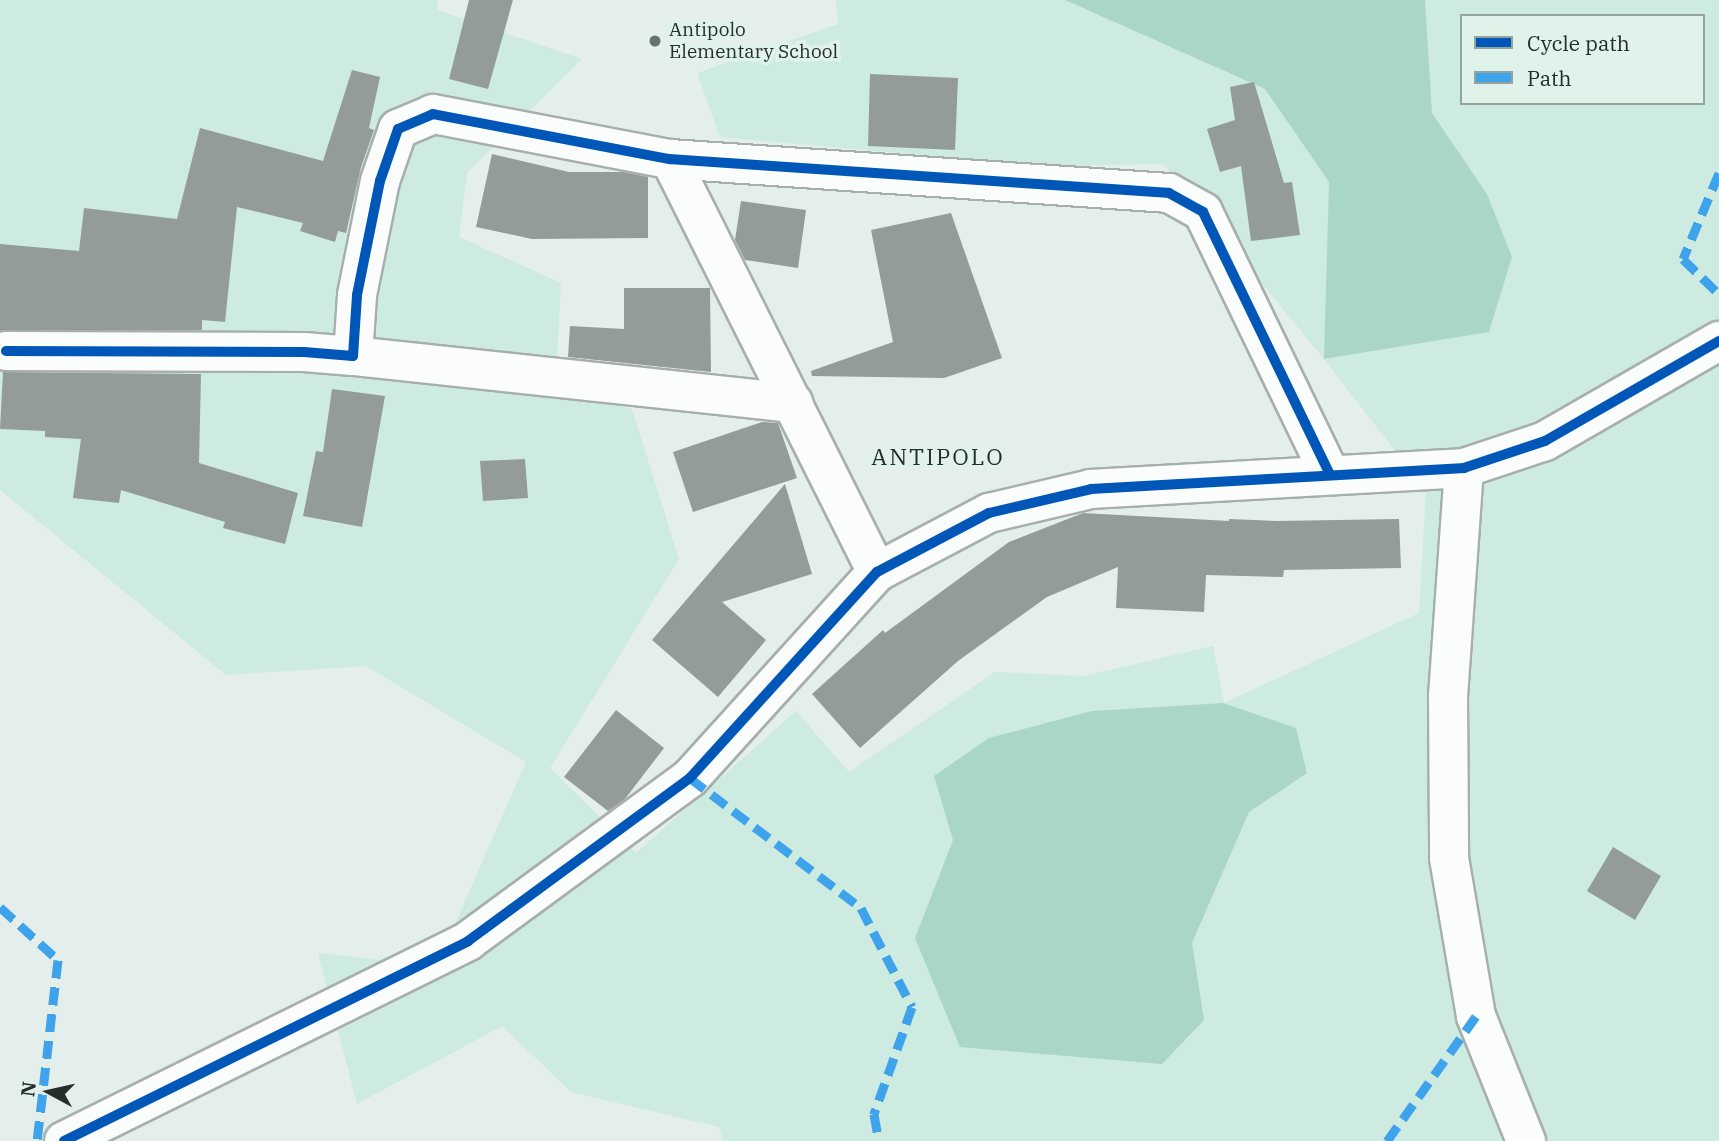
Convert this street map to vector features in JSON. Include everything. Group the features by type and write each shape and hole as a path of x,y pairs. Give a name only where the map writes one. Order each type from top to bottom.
{"street":[{"path":"353,356 360,282 380,181 398,129 433,114 670,159 1169,193 1203,212 1330,475"},
{"path":"670,159 877,572"},
{"path":"64,1141 468,941 690,778 877,572 989,513 1091,489 1464,468 1545,441 1719,341"},
{"path":"6,351 304,352 794,403"},
{"path":"1464,468 1448,695 1449,858 1476,1016 1526,1141"}],"shaded area":[{"path":"0,0 438,0 437,10 582,59 467,173 459,237 561,283 555,392 632,409 679,559 550,768 636,853 796,711 849,772 995,672 1084,676 1213,646 1224,703 1419,613 1426,491 1324,359 1163,164 1044,166 720,137 697,73 838,24 836,0 1065,0 1265,89 1329,182 1325,359 1489,332 1512,258 1487,194 1432,113 1425,0 1719,0 1719,1141 723,1141 719,1127 571,1092 502,1026 357,1104 318,953 392,961 454,926 526,762 366,666 226,675 0,490","holes":["1223,703 1296,728 1307,773 1249,812 1192,943 1204,1020 915,938 953,840 1092,711"]},
{"path":"1065,0 1425,0 1432,113 1487,194 1512,257 1489,332 1324,359 1329,182 1265,89"},
{"path":"1223,703 1296,728 1307,773 1249,812 1192,943 1204,1020 1162,1064 960,1047 915,938 953,840 934,776 989,738 1092,711"}],"building":[{"path":"469,0 513,0 488,89 449,79"},
{"path":"352,70 380,77 369,128 374,130 361,167 346,233 338,231 335,242 300,231 303,223 237,207 225,322 202,320 202,330 0,331 0,244 79,251 84,208 177,219 200,128 323,161"},
{"path":"870,74 958,78 955,150 868,146"},
{"path":"1254,82 1284,183 1292,182 1300,235 1251,241 1241,166 1220,172 1207,129 1235,120 1230,87"},
{"path":"492,154 569,172 624,172 648,177 648,238 532,239 476,227"},
{"path":"741,201 806,210 798,268 745,260 735,240"},
{"path":"951,213 1002,358 944,378 812,376 811,371 893,342 871,230"},
{"path":"624,288 710,288 711,372 568,357 570,326 624,329"},
{"path":"3,372 201,374 199,463 298,493 285,544 223,528 225,522 121,490 119,503 73,498 81,439 45,437 45,431 0,429"},
{"path":"332,389 385,396 362,527 303,516 316,451 323,452"},
{"path":"762,422 778,423 797,478 693,512 673,452"},
{"path":"525,459 528,498 483,501 480,461"},
{"path":"785,484 812,574 722,602 766,640 718,697 652,640"},
{"path":"1083,513 1229,521 1399,519 1401,568 1284,570 1283,577 1206,575 1204,612 1116,608 1118,567 1047,597 958,661 860,748 812,694 883,630 885,633 1009,542"},
{"path":"616,710 664,748 625,799 608,811 564,777"},
{"path":"1613,847 1661,876 1635,920 1587,891"}],"marked path":[{"path":"1719,173 1683,259 1719,294"},
{"path":"690,778 861,908 912,1007 874,1114 879,1141"},
{"path":"0,907 58,960 37,1141"},
{"path":"1387,1141 1476,1016"}],"cycle path":[{"path":"6,351 304,352 353,356 357,295 380,181 398,129 433,114 670,159 1169,193 1203,212 1330,475"},
{"path":"64,1141 468,941 690,778 877,572 989,513 1091,489 1464,468 1545,441 1719,341"}],"place":[{"name":"Antipolo Elementary School","path":"655,41"}],"district":[{"name":"ANTIPOLO","path":"938,456"}]}
